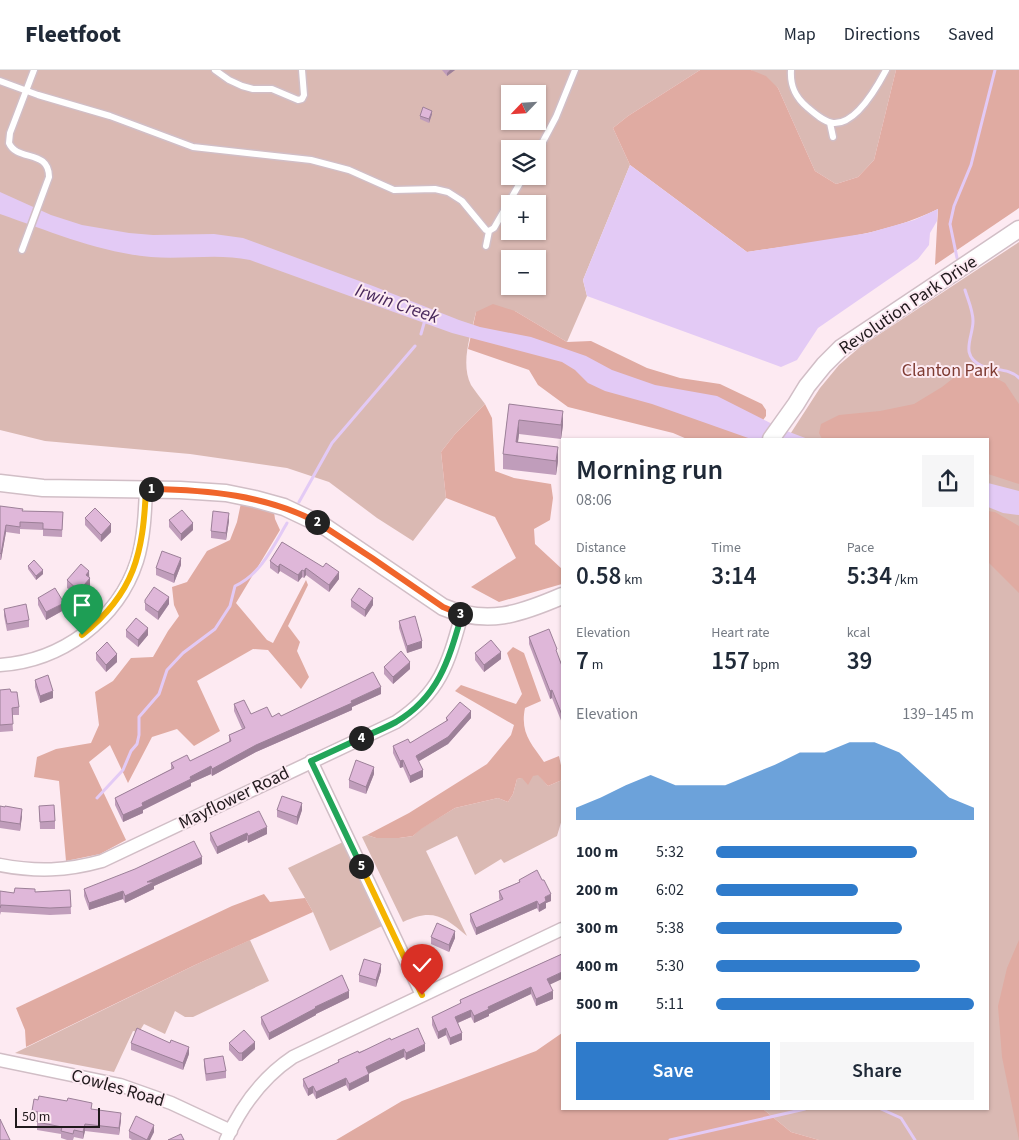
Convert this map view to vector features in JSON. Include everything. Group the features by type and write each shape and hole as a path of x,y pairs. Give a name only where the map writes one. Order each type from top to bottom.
{"street":[{"name":"Revolution Park Drive","path":"772,438 807,386 841,348 1019,229"},
{"path":"0,483 43,488 146,489 226,493 284,507 324,526 443,607 462,614 476,617 496,616 519,612 561,598"},
{"path":"0,665 43,657 62,648 98,622 113,606 130,579 139,554 145,521 146,489"},
{"name":"Mayflower Road","path":"0,866 47,871 102,861 396,722 419,705 432,690 442,674 451,654 462,614"},
{"path":"311,761 422,995"},
{"path":"229,1135 254,1094 269,1076 293,1057 561,929"},
{"name":"Cowles Road","path":"0,1060 120,1085 171,1103 229,1135"}],"lane":[{"path":"22,250 50,173 47,167 37,158 16,151 9,143 10,133 34,70"},
{"path":"215,70 242,86 252,89 272,89 298,100 304,95 302,70"},
{"path":"544,140 556,117 575,70"},
{"path":"791,70 792,87 797,97 812,112 830,123 841,122 856,114 867,101 886,70"},
{"path":"0,81 25,91 105,114 193,147 311,160 354,172 390,189 401,191 435,189 448,192 462,201 486,230 489,231"},
{"path":"830,123 832,136"},
{"path":"486,246 489,231 494,228 519,185"}],"green space":[{"path":"0,70 700,70 628,116 613,128 630,165 583,280 587,296 567,342 515,311 476,312 469,339 466,367 471,385 485,404 455,434 441,452 446,498 413,541 377,518 329,482 287,468 190,454 45,441 0,430"},
{"path":"751,70 896,70 874,160 858,177 836,184 815,171 778,88"},
{"name":"Clanton Park","path":"1019,242 1019,1140 819,1140 791,1132 764,1110 989,1110 989,438 788,438 820,388 839,365 860,347"},
{"path":"538,774 548,786 561,780 561,822 557,836 504,863 501,859 475,875 457,836 426,851 467,936 451,923 437,916 422,915 403,922 362,837 367,835 376,838 413,836 420,829 455,808 498,798 508,802 513,794 517,779"},
{"path":"343,842 382,926 330,951 313,912 288,868"},
{"path":"250,940 269,981 193,1017 185,1017 175,1011 165,1034 144,1024 139,1032 133,1031 114,1072 15,1053 195,965"}],"shaded area":[{"path":"700,70 751,70 766,76 778,88 815,171 836,184 858,177 874,160 896,70 1019,70 1019,208 935,265 938,209 892,227 868,233 747,252 630,165 613,128 628,116"},
{"path":"493,304 515,311 567,342 591,341 647,368 680,378 720,384 762,404 766,410 766,416 750,438 685,438 673,433 568,407 538,385 529,370 468,349 476,312"},
{"path":"981,370 1005,383 1019,404 1019,484 989,474 989,438 822,438 819,433 821,424 839,415 880,411 914,404 956,376"},
{"path":"485,404 492,418 495,471 514,478 551,484 553,498 550,520 534,529 535,544 561,568 561,584 499,602 471,587 516,558 495,517 446,498 441,452 455,434"},
{"path":"241,503 274,512 280,530 236,603 267,640 273,643 306,580 308,585 288,626 300,642 297,651 309,677 301,689 268,650 253,649 197,681 220,731 194,746 177,729 152,737 128,783 110,745 89,762 126,840 100,854 66,861 59,781 34,777 37,757 56,749 91,743 99,725 95,692 113,681 131,658 153,657 179,616 174,605 172,587 187,582 207,551 230,540 237,522"},
{"path":"989,511 995,512 1019,526 1019,593 989,563"},
{"path":"513,647 524,653 541,701 525,708 525,731 544,762 559,756 561,780 548,786 538,775 533,776 528,785 522,778 517,779 513,794 508,802 498,798 455,808 413,836 376,838 367,835 409,813 487,764 511,735 514,725 455,691 461,685 516,704 522,694 507,653"},
{"path":"264,894 270,902 305,898 313,912 195,965 26,1047 25,1030 16,1008 232,906"},
{"path":"1019,940 1019,1140 1002,1057 998,1006 1007,968"},
{"path":"561,1034 561,1110 764,1110 791,1132 819,1140 336,1140 402,1101 536,1051"}],"water":[{"path":"630,165 747,252 868,233 914,220 938,209 937,221 930,233 929,245 918,259 818,328 797,360 781,367 587,296 583,280"},
{"name":"Irwin Creek","path":"0,192 51,215 82,225 153,235 214,234 243,238 480,327 531,337 586,356 612,370 655,385 717,396 784,430 805,438 748,438 652,404 605,391 588,383 575,370 562,362 452,333 250,260 225,257 151,257 112,251 0,214"},
{"path":"989,483 1019,491 1019,515 1003,513 989,507"}],"building":[{"path":"423,107 432,111 429,119 420,116"},
{"path":"509,404 563,411 561,425 519,420 516,442 558,447 556,461 503,454"},
{"path":"0,506 23,509 22,511 63,512 62,530 43,529 43,523 20,522 20,527 6,525 1,554"},
{"path":"95,508 111,524 101,535 85,518"},
{"path":"182,510 193,523 181,534 169,520"},
{"path":"213,511 229,513 226,533 211,531"},
{"path":"282,542 323,567 326,563 339,572 329,585 306,568 298,575 280,564 278,567 270,561"},
{"path":"162,551 181,558 174,575 156,568"},
{"path":"34,560 43,570 36,576 28,566"},
{"path":"81,564 89,571 86,575 90,578 79,591 67,580"},
{"path":"154,587 169,597 158,612 145,603"},
{"path":"55,588 64,603 46,612 38,598"},
{"path":"359,588 373,598 365,610 351,600"},
{"path":"26,604 29,620 7,624 4,609"},
{"path":"415,616 422,641 407,646 399,621"},
{"path":"136,618 148,628 138,640 126,630"},
{"path":"549,629 561,663 561,712 552,690 550,691 529,637"},
{"path":"491,640 501,652 484,665 475,653"},
{"path":"107,642 117,654 106,665 96,653"},
{"path":"401,651 410,662 393,677 384,667"},
{"path":"373,672 381,687 351,701 352,703 256,745 212,769 211,766 190,777 191,779 142,803 143,806 123,815 115,798 174,768 171,763 187,755 190,761 231,741 229,735 245,728 234,704 244,700 251,714 267,707 272,717 279,713 281,716"},
{"path":"48,675 53,691 40,696 35,680"},
{"path":"10,689 11,692 17,692 19,707 12,708 13,724 0,725 0,690"},
{"path":"460,702 471,711 448,737 416,756 423,770 410,776 403,760 400,761 393,746 408,739 410,743 448,720 446,718"},
{"path":"356,760 374,767 366,787 349,780"},
{"path":"282,796 302,803 297,817 277,810"},
{"path":"54,805 55,821 40,822 39,806"},
{"path":"0,806 22,809 20,824 0,821"},
{"path":"259,811 267,827 248,836 247,833 217,847 210,833"},
{"path":"194,841 202,857 147,882 154,882 125,896 123,891 89,903 84,889 135,869"},
{"path":"537,870 551,894 545,897 546,901 539,905 537,901 476,928 470,914 503,899 499,891 520,882 519,880"},
{"path":"15,888 35,889 35,892 70,890 71,907 50,908 1,905 0,908 0,891 14,893"},
{"path":"437,923 455,931 449,945 431,937"},
{"path":"561,954 561,972 547,979 553,991 536,999 531,987 488,1007 489,1009 474,1016 471,1010 455,1017 462,1033 450,1038 446,1028 438,1032 432,1017 461,1003 460,1000"},
{"path":"364,959 381,964 376,980 359,975"},
{"path":"342,975 349,991 315,1007 269,1033 261,1017"},
{"path":"137,1028 170,1043 171,1040 189,1047 183,1063 131,1043"},
{"path":"418,1028 425,1044 406,1053 404,1049 366,1067 369,1074 349,1084 346,1078 316,1092 313,1086 308,1089 303,1079 358,1051 359,1053 390,1038 391,1040"},
{"path":"244,1030 255,1042 242,1053 239,1053 229,1043"},
{"path":"223,1056 226,1071 206,1074 204,1059"},
{"path":"39,1096 67,1101 68,1098 92,1103 91,1109 121,1113 119,1128 85,1124 83,1132 74,1130 73,1134 61,1131 62,1127 37,1122 38,1112 32,1111 34,1099 38,1100"},
{"path":"136,1116 154,1125 147,1140 129,1131"},
{"path":"0,1119 10,1140 0,1140"},
{"path":"181,1134 184,1140 168,1140"}],"waterway":[{"path":"957,258 950,224 954,206 971,165 995,70"},
{"path":"965,290 973,317 969,346 971,357 982,366 1007,371 1019,378"},
{"name":"Irwin Creek","path":"421,334 425,320"},
{"path":"299,502 332,443 415,346"},
{"path":"97,798 123,770 131,751 137,744 139,717 159,694 167,670 183,653 215,629 230,606 235,586 244,581 266,559 287,523"},
{"path":"670,1140 801,1110"},
{"path":"883,1110 901,1118 915,1140"}],"route":[{"path":"82,635 113,606 130,579 137,562 145,521 146,489 226,493 284,507 324,526 443,607 462,614 451,654 442,674 432,690 419,705 396,722 311,761 422,995"}]}
